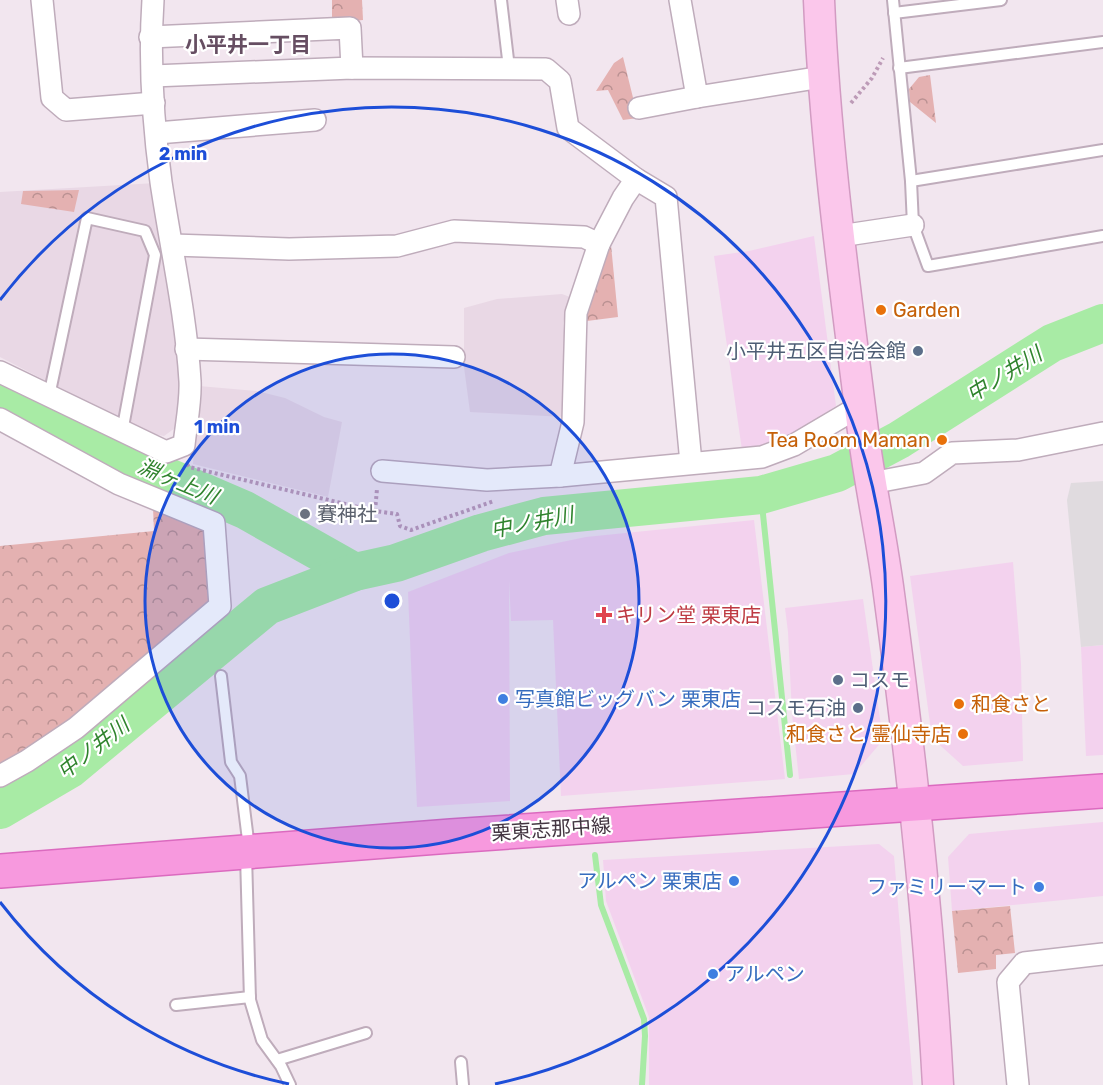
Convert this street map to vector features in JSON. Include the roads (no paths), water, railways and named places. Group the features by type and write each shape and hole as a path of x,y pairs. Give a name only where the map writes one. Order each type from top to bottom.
{"main road":[{"name":"栗東志那中線","path":"0,871 1103,791"}],"street":[{"path":"42,0 52,98 66,110 154,103"},
{"path":"0,372 166,452 184,445 190,384 173,245 161,182 150,37 153,0"},
{"path":"680,0 697,97"},
{"path":"819,0 822,77 840,236 862,418 889,590 916,805 933,982 938,1085"},
{"path":"150,37 350,28 352,68"},
{"path":"153,76 352,68 546,69 560,81 568,128 636,179 666,196 691,463"},
{"path":"639,108 822,77"},
{"path":"157,133 315,120"},
{"path":"560,476 573,422 576,313 599,244 623,198 636,179"},
{"path":"840,236 914,225"},
{"path":"173,245 289,249 397,246 454,231 584,237 599,244"},
{"path":"186,349 454,357"},
{"path":"382,471 487,480 560,476 762,457 862,418"},
{"path":"0,419 119,484 214,523 220,606 76,728 0,776"},
{"path":"871,480 924,473 952,453 1018,450 1103,433"},
{"path":"1018,1085 1008,982 1024,963 1103,954"}],"lane":[{"path":"501,0 508,68"},
{"path":"893,0 914,225 928,266 1103,236"},
{"path":"894,13 1001,0"},
{"path":"899,68 1103,42"},
{"path":"911,181 1103,150"},
{"path":"49,396 87,218 145,231 155,255 122,432"},
{"path":"221,676 231,762 240,776 247,852 250,997 262,1040 277,1060 290,1085"},
{"path":"176,1005 250,997"},
{"path":"277,1060 366,1033"},
{"path":"460,1062 463,1085"}],"waterway":[{"name":"中ノ井川","path":"0,810 70,769 267,606 355,572 396,563 481,533 544,516 761,495 837,473 899,440 1052,343 1103,323"},
{"name":"淵ヶ上川","path":"0,392 124,458 245,510 355,572"},
{"path":"761,495 790,775"},
{"path":"595,855 601,905 644,1019 642,1085"}],"place":[{"name":"Garden","path":"881,310"},
{"name":"小平井五区自治会館","path":"918,351"},
{"name":"Tea Room Maman","path":"942,440"},
{"name":"賽神社","path":"305,514"},
{"name":"キリン堂 栗東店","path":"604,615"},
{"name":"コスモ","path":"838,680"},
{"name":"写真館ビッグバン 栗東店","path":"503,699"},
{"name":"和食さと","path":"959,704"},
{"name":"コスモ石油","path":"858,708"},
{"name":"和食さと 霊仙寺店","path":"963,734"},
{"name":"アルペン 栗東店","path":"734,881"},
{"name":"ファミリーマート","path":"1039,887"},
{"name":"アルペン","path":"713,974"}],"district":[{"name":"小平井一丁目","path":"248,44"}]}
